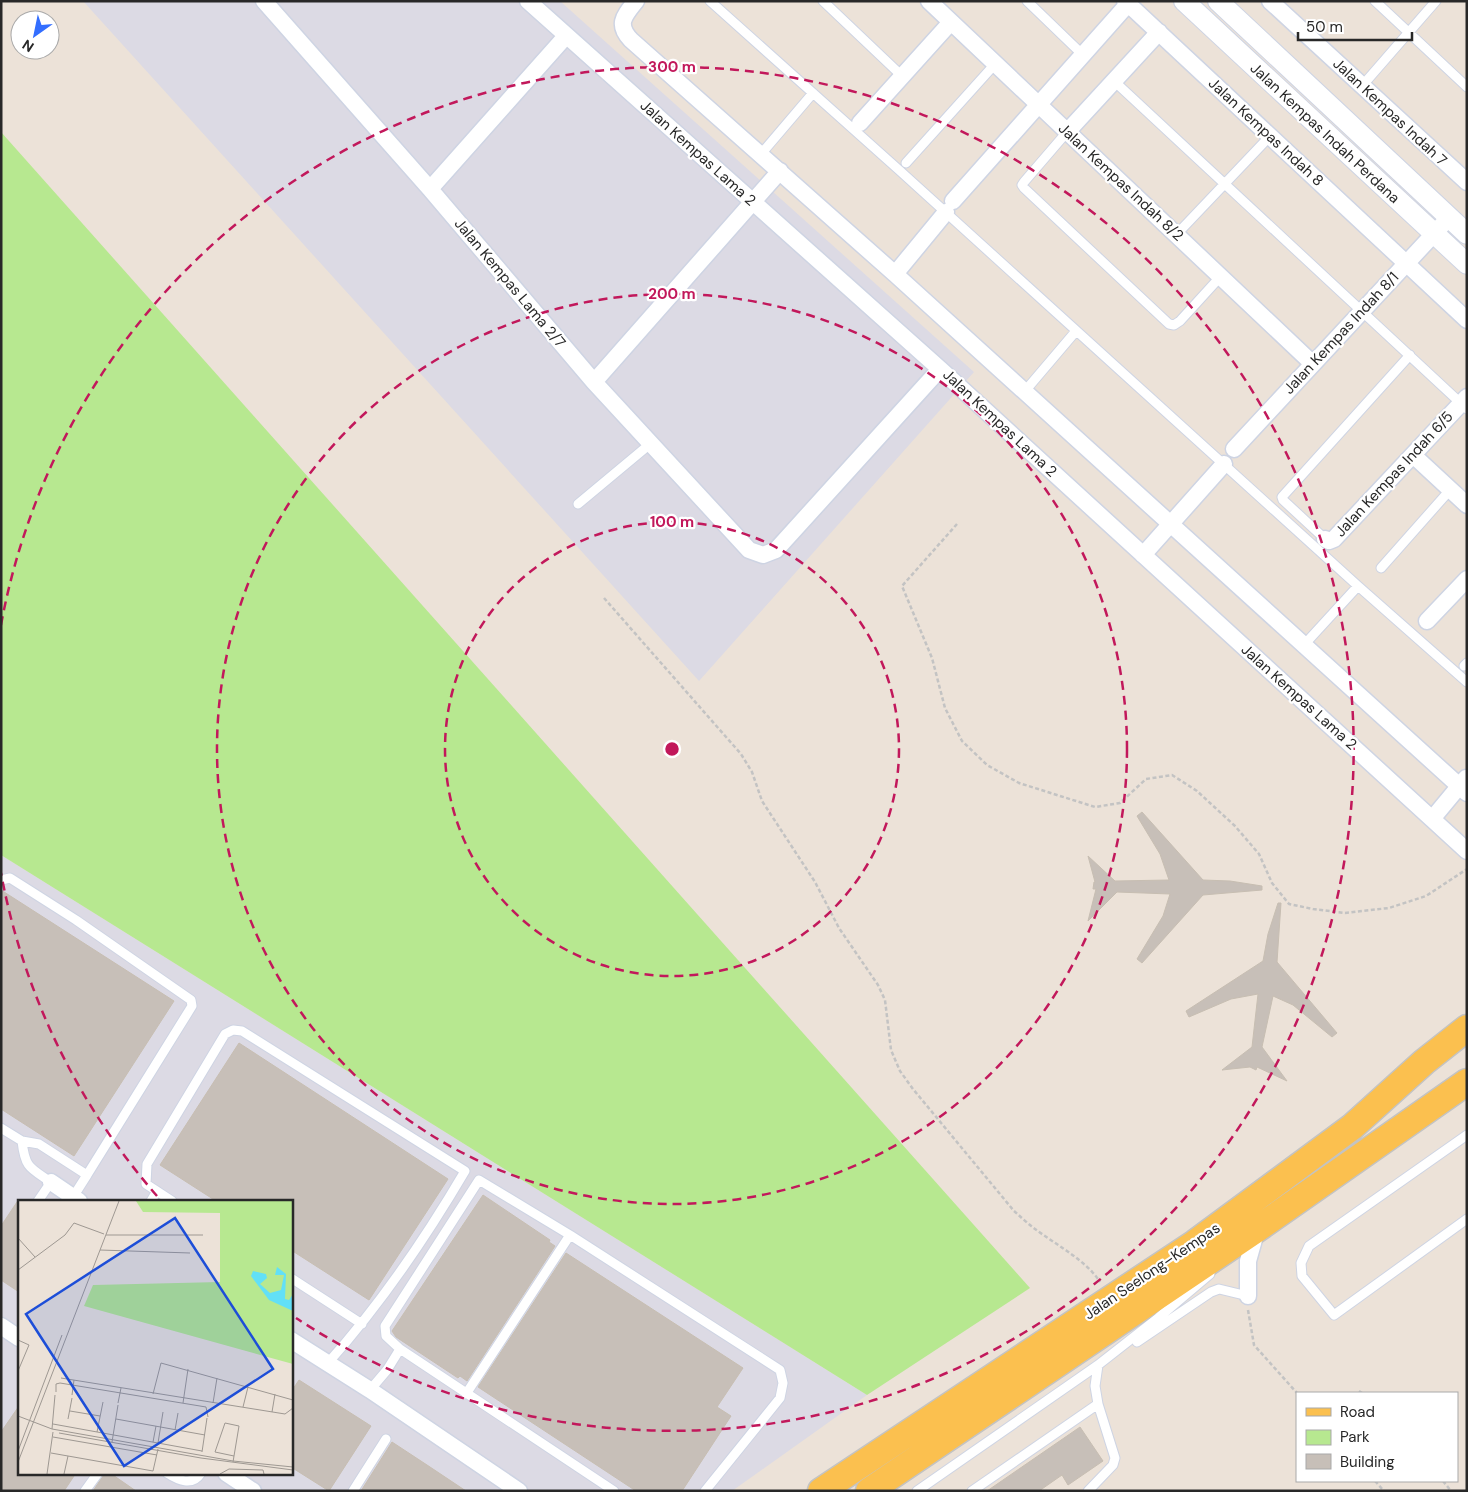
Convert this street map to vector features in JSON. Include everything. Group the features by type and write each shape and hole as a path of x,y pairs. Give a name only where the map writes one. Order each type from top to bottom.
{"main road":[{"path":"1424,1062 1467,1014"},
{"name":"Jalan Seelong–Kempas","path":"821,1491 1196,1243 1352,1127 1424,1062 1467,1028"},
{"name":"Jalan Seelong–Kempas","path":"869,1491 1257,1229 1467,1082"}],"street":[{"name":"Jalan Kempas Lama 2/7","path":"264,1 430,189 594,382 749,550 763,555 776,550 940,369"},
{"name":"Jalan Kempas Lama 2","path":"528,1 940,369 1467,852"},
{"path":"636,1 628,10 622,23 624,32 1025,391 1304,646 1464,785 1432,819"},
{"name":"Jalan Kempas Indah 8/2","path":"929,1 1313,364"},
{"name":"Jalan Kempas Indah Perdana","path":"1184,1 1467,264"},
{"name":"Jalan Kempas Indah Perdana","path":"1218,1 1467,234"},
{"name":"Jalan Kempas Indah 7","path":"1270,1 1467,182"},
{"path":"895,274 950,207 1127,3"},
{"name":"Jalan Kempas Indah 8","path":"1127,3 1467,320"},
{"path":"860,122 950,22"},
{"path":"1067,132 1159,32"},
{"path":"430,189 566,36"},
{"path":"594,382 780,171"},
{"name":"Jalan Kempas Indah 8/1","path":"1234,449 1449,217"},
{"name":"Jalan Kempas Indah 6/5","path":"1325,539 1329,541 1334,539 1465,403"},
{"path":"1413,455 1467,505"},
{"path":"1143,555 1224,464"},
{"path":"1427,621 1467,580"},
{"path":"51,1182 76,1199"},
{"path":"1248,1296 1248,1261 1257,1229"},
{"path":"1,1326 18,1337"},
{"path":"292,1341 370,1390 520,1491"},
{"path":"231,1475 253,1491"}],"lane":[{"path":"710,1 813,93 950,207 1076,331 1467,682"},
{"path":"823,1 902,76"},
{"path":"1027,1 1083,55"},
{"path":"1374,1 1467,87"},
{"path":"1362,86 1436,1"},
{"path":"906,163 996,64"},
{"path":"1114,81 1362,311 1465,403"},
{"path":"761,154 813,93"},
{"path":"1067,132 1022,185 1169,324 1174,326 1180,321 1221,276"},
{"path":"1176,235 1270,136"},
{"path":"1025,391 1076,331"},
{"path":"1325,539 1282,497 1410,355"},
{"path":"578,504 650,444"},
{"path":"1381,568 1450,490"},
{"path":"1304,646 1358,586"},
{"path":"1,880 10,878 76,920 191,1000 192,1006 87,1176 76,1199"},
{"path":"171,1200 146,1184 147,1164 225,1034 233,1030 242,1030 479,1180 570,1235 780,1370 783,1383 780,1398 705,1491"},
{"path":"1,1128 22,1142 39,1144 87,1176"},
{"path":"1467,1135 1309,1246 1301,1263 1302,1276 1334,1315 1467,1219"},
{"path":"22,1142 28,1166 51,1182 39,1200"},
{"path":"327,1364 362,1324 449,1200 465,1171"},
{"path":"479,1180 385,1326 386,1336 400,1349 466,1394 614,1491"},
{"path":"152,1200 158,1191"},
{"path":"917,1491 930,1487 1098,1365 1197,1286 1257,1229"},
{"path":"466,1394 570,1235"},
{"path":"292,1279 362,1324"},
{"path":"1098,1365 1138,1341 1211,1292 1219,1289 1248,1296"},
{"path":"370,1390 388,1370 400,1349"},
{"path":"1088,1491 1113,1465 1115,1458 1098,1404 1095,1386 1098,1365"},
{"path":"972,1491 1098,1404"},
{"path":"353,1491 386,1439"},
{"path":"85,1491 97,1474"},
{"path":"169,1474 180,1480 191,1481 199,1477 200,1474"}],"path":[{"path":"957,524 902,586 932,658 945,708 962,741 987,765 1019,784 1095,807 1120,803 1146,779 1172,776 1197,791 1235,826 1258,854 1272,883 1289,904 1297,906 1344,912 1389,908 1426,896 1467,869"},
{"path":"604,598 741,754 752,772 762,801 815,882 839,928 878,985 885,1000 891,1050 900,1071 934,1116 1014,1211 1033,1228 1096,1275 1111,1300"},
{"path":"1248,1296 1249,1319 1254,1345 1297,1392"}],"shaded area":[{"path":"83,1 560,1 974,372 699,681"},
{"path":"1,855 867,1395 732,1491 1,1491"}],"green space":[{"path":"1,132 1030,1288 867,1395 1,855"}],"building":[{"path":"1142,812 1203,880 1230,881 1262,886 1262,890 1203,895 1142,963 1137,959 1163,916 1170,894 1117,892 1088,921 1096,889 1093,889 1095,882 1088,856 1115,881 1169,880 1160,854 1137,816"},
{"path":"1,890 174,1001 74,1156 1,1109"},
{"path":"1278,903 1281,903 1277,962 1337,1033 1332,1037 1293,1005 1273,996 1262,1047 1287,1081 1257,1067 1256,1070 1250,1067 1222,1070 1252,1047 1258,994 1231,999 1189,1017 1186,1011 1263,961 1268,934"},
{"path":"239,1043 448,1179 369,1300 292,1251 292,1200 214,1200 160,1165"},
{"path":"483,1195 550,1240 549,1242 555,1246 467,1381 460,1376 458,1378 396,1337 392,1331"},
{"path":"18,1200 18,1291 1,1280 1,1226"},
{"path":"566,1253 743,1368 717,1407 731,1416 682,1491 636,1491 478,1387"},
{"path":"299,1380 371,1426 329,1491 292,1468 292,1390"},
{"path":"18,1407 18,1474 75,1474 64,1491 1,1491 1,1432"},
{"path":"1080,1427 1103,1461 1068,1485 1062,1475 1039,1491 987,1491"},
{"path":"392,1442 427,1465 466,1491 361,1491"},
{"path":"104,1474 111,1474 136,1491 93,1491"}]}
